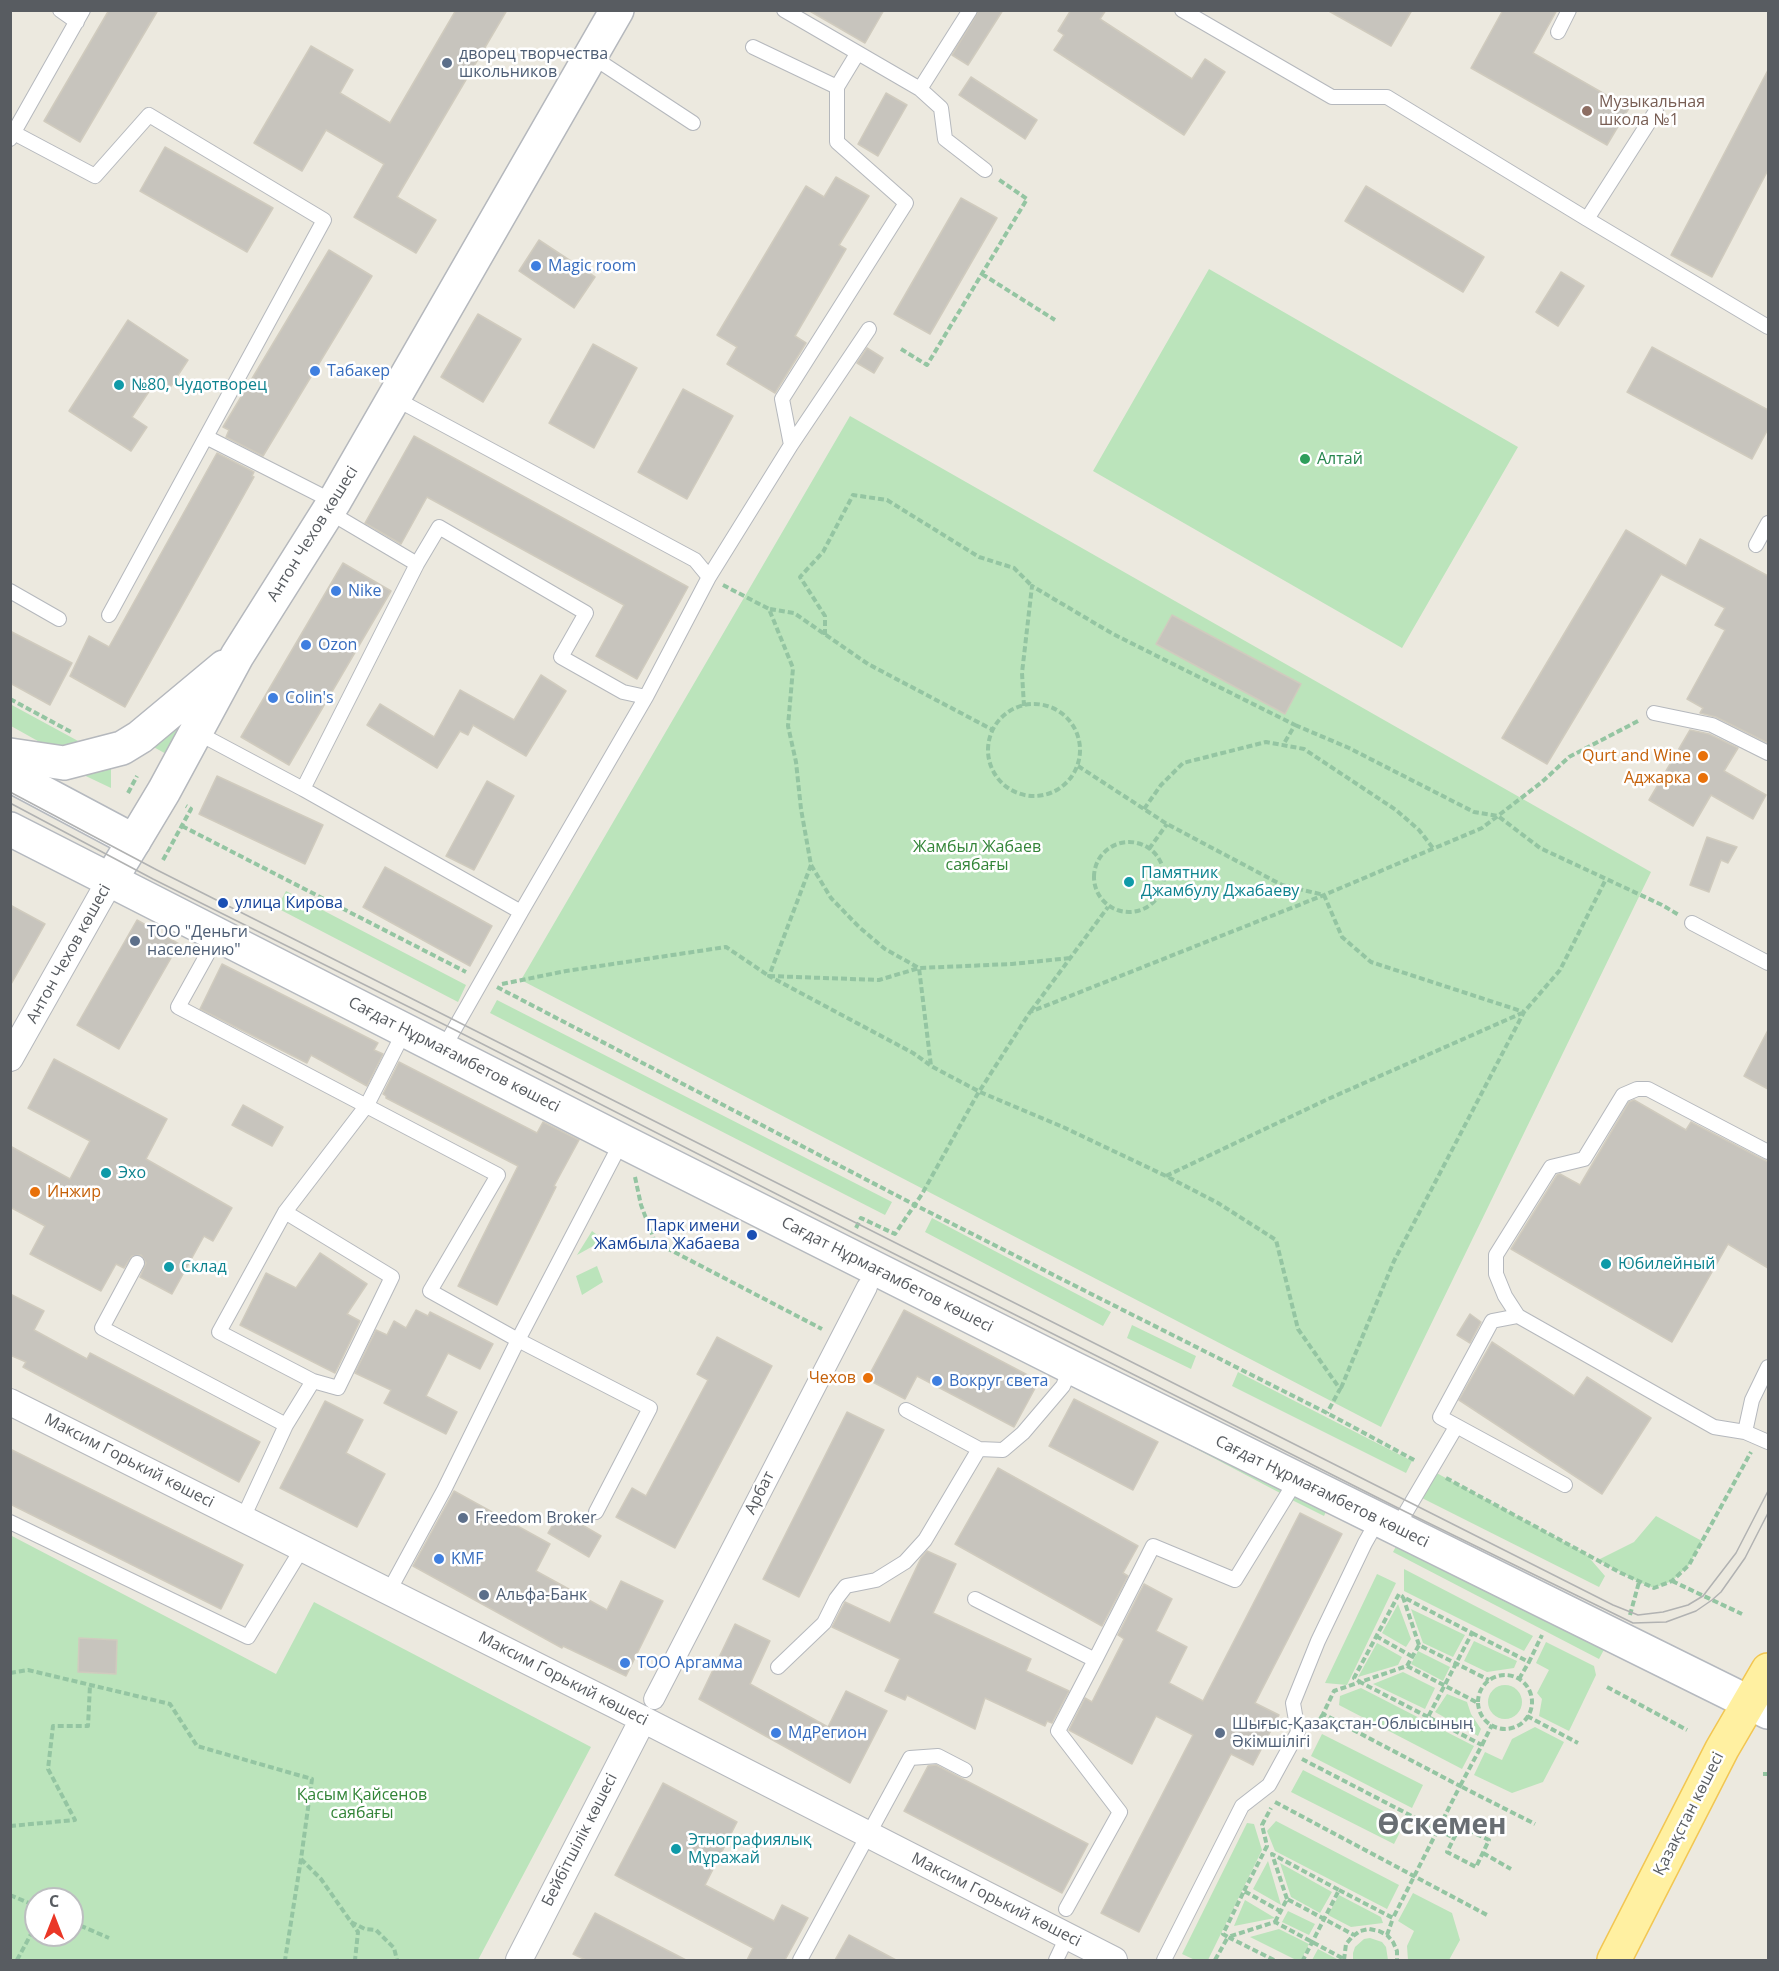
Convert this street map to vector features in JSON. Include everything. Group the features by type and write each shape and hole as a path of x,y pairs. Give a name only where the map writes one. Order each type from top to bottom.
{"main road":[{"name":"Антон Чехов көшесі","path":"111,879 134,842 237,656 331,507 617,10"},
{"path":"10,755 64,763 122,748 140,737 237,656"},
{"path":"10,775 134,842"},
{"name":"Сағдат Нұрмағамбетов көшесі","path":"10,829 1071,1367 1759,1708"},
{"name":"Қазақстан көшесі","path":"1614,1960 1722,1749 1759,1708 1768,1670"}],"street":[{"name":"Антон Чехов көшесі","path":"11,1058 111,879"},
{"name":"Арбат","path":"648,1709 867,1287"},
{"name":"Максим Горький көшесі","path":"10,1402 389,1591 648,1709 868,1835 1067,1937 1099,1957"},
{"name":"Бейбітшілік көшесі","path":"519,1960 648,1709"}],"lane":[{"path":"60,10 80,16 12,136 95,176 149,115 324,220 109,615"},
{"path":"784,10 920,89 941,108 945,139 985,170"},
{"path":"920,89 970,10"},
{"path":"1182,10 1332,97 1387,97 1768,327"},
{"path":"1558,33 1569,10"},
{"path":"753,47 837,87"},
{"path":"791,446 782,399 906,203 837,142 837,87 857,54"},
{"path":"591,56 693,123"},
{"path":"1587,219 1656,111"},
{"path":"443,1049 489,983 521,912 646,697 709,577 868,329"},
{"path":"394,398 695,560 709,577"},
{"path":"206,436 331,507 417,564"},
{"path":"1756,545 1768,523"},
{"path":"303,789 417,564 440,527 586,613 561,657 623,692 646,697"},
{"path":"10,591 59,619"},
{"path":"1654,713 1712,725 1768,753"},
{"path":"196,732 303,789 521,912"},
{"path":"1692,923 1768,963"},
{"path":"218,934 178,1008 498,1175 430,1291 518,1340 650,1408 596,1512"},
{"path":"285,1212 392,1276 338,1388 313,1381 219,1332 285,1212 367,1105 405,1030"},
{"path":"1764,1440 1745,1432 1714,1427 1518,1316 1505,1296 1496,1274 1496,1255 1551,1167 1584,1159 1623,1095 1636,1089 1648,1089 1768,1152"},
{"path":"389,1591 444,1490 518,1340 622,1141"},
{"path":"137,1263 102,1328 286,1425"},
{"path":"1518,1316 1492,1321 1440,1417 1565,1485"},
{"path":"906,1410 980,1449 1003,1450 1023,1433 1063,1386 1071,1367"},
{"path":"1745,1432 1752,1400 1768,1367"},
{"path":"243,1518 286,1425 313,1381"},
{"path":"1164,1960 1242,1806 1269,1785 1298,1732 1293,1703 1318,1641 1365,1543 1387,1525 1431,1470 1456,1427"},
{"path":"778,1667 824,1623 836,1599 846,1586 876,1580 905,1562 925,1540 980,1449"},
{"path":"1066,1909 1120,1812 1058,1731 1152,1545 1235,1580 1297,1479"},
{"path":"10,1522 248,1637 303,1547"},
{"path":"975,1599 1095,1660"},
{"path":"800,1960 910,1758 938,1756 965,1770"},
{"path":"1056,1960 1067,1937"}],"path":[{"path":"900,349 927,365 1027,199 985,170"},
{"path":"982,274 1055,320"},
{"path":"825,635 825,616 800,577 823,552 853,495 887,500 979,557 1014,568 1032,586 1113,634 1295,725 1349,748 1474,812 1498,816 1540,848 1662,904 1692,923"},
{"path":"709,577 769,609 794,614 868,664 993,730"},
{"path":"1024,706 1022,673 1032,586"},
{"path":"769,609 793,668 788,726 796,762 811,865 831,898 859,927 885,950 919,968"},
{"path":"10,699 79,736"},
{"path":"1036,704 1052,708 1067,718 1077,732 1080,749 1078,766 1068,782 1053,793 1034,796 1016,793 1001,782 991,766 988,748 993,730 1004,716 1018,707 1036,704"},
{"path":"1030,1012 1324,895 1482,828 1569,758 1654,713"},
{"path":"1283,746 1295,725"},
{"path":"1144,809 1161,785 1183,763 1266,742 1304,749 1396,810 1419,830 1433,848"},
{"path":"1078,766 1167,824 1282,885 1324,895"},
{"path":"128,793 136,776"},
{"path":"163,860 191,809 181,802"},
{"path":"1149,849 1167,824"},
{"path":"182,826 915,1205 1327,1413 1654,1588 1672,1581 1689,1565 1764,1440"},
{"path":"1120,842 1140,843 1157,854 1165,873 1161,893 1147,908 1127,914 1108,907 1095,891 1093,870 1102,852 1120,842"},
{"path":"769,976 811,865"},
{"path":"1327,1413 1340,1389 1394,1261 1524,1012 1560,970 1606,879"},
{"path":"1324,895 1342,937 1371,962 1524,1012"},
{"path":"853,1233 861,1218 895,1234 915,1205 980,1092 1030,1012 1108,907"},
{"path":"489,983 726,947 769,976 912,1053 931,1066 980,1092 1166,1176 1218,1203 1276,1240 1298,1329 1340,1389"},
{"path":"769,976 879,980 919,968 1012,964 1070,958"},
{"path":"919,968 931,1066"},
{"path":"1166,1176 1328,1099 1524,1012"},
{"path":"634,1171 640,1205 655,1242 840,1338"},
{"path":"1672,1581 1742,1614"},
{"path":"1629,1621 1639,1582"},
{"path":"1482,1745 1354,1678 1399,1594 1529,1662"},
{"path":"1403,1597 1419,1645 1489,1680"},
{"path":"1428,1717 1472,1633"},
{"path":"1519,1679 1542,1635"},
{"path":"1376,1636 1413,1657"},
{"path":"1419,1645 1407,1666 1334,1691 1323,1713 1535,1824"},
{"path":"1407,1666 1478,1703"},
{"path":"10,1673 28,1670 170,1704 197,1746 312,1779 285,1960"},
{"path":"1503,1674 1519,1679 1528,1687 1531,1695 1532,1705 1527,1716 1515,1727 1506,1729 1492,1725 1482,1716 1478,1703 1480,1689 1489,1680 1503,1674"},
{"path":"10,1826 75,1820 48,1769 53,1725 88,1725 90,1685"},
{"path":"1606,1687 1687,1730"},
{"path":"1527,1716 1578,1743"},
{"path":"1387,1935 1393,1918 1492,1725"},
{"path":"1299,1758 1454,1838"},
{"path":"1274,1802 1487,1915"},
{"path":"1460,1826 1489,1840 1483,1853 1476,1867 1447,1852 1460,1826"},
{"path":"1267,1846 1272,1854 1287,1899 1354,1935"},
{"path":"1483,1853 1511,1869"},
{"path":"1272,1854 1393,1918"},
{"path":"301,1859 321,1879 358,1932 355,1960"},
{"path":"1303,1960 1339,1890"},
{"path":"1274,1960 1223,1934 1244,1891 1280,1911"},
{"path":"10,1895 24,1901"},
{"path":"1275,1922 1287,1899"},
{"path":"351,1921 365,1929 376,1930 394,1948 397,1960"},
{"path":"1215,1960 1228,1937 1275,1922 1344,1960 1346,1944 1354,1935 1369,1929 1378,1931 1387,1935 1393,1942 1397,1951 1397,1960"},
{"path":"84,1927 109,1938"}],"green space":[{"name":"Алтай","path":"1209,269 1518,447 1402,648 1093,471"},
{"name":"Жамбыл Жабаев саябағы","path":"850,416 1651,872 1381,1427 521,980"},
{"path":"203,694 170,756 148,744"},
{"path":"10,704 80,742 70,759 11,726"},
{"path":"111,762 111,788 71,769"},
{"path":"286,891 466,985 458,1002 277,908"},
{"path":"497,1000 892,1202 885,1215 490,1013"},
{"path":"932,1218 1111,1312 1103,1326 925,1232"},
{"path":"592,1231 604,1240 577,1255"},
{"path":"597,1266 603,1282 582,1295 576,1276"},
{"path":"1132,1325 1196,1356 1191,1369 1127,1338"},
{"path":"1238,1372 1412,1461 1406,1473 1232,1386"},
{"path":"1175,1423 1289,1480 1282,1494 1168,1434"},
{"path":"1431,1470 1586,1554 1605,1576 1599,1587 1416,1495"},
{"path":"1298,1484 1331,1501 1324,1516 1290,1499"},
{"path":"1656,1516 1702,1541 1689,1565 1672,1581 1654,1588 1598,1560 1634,1542"},
{"name":"Қасым Қайсенов саябағы","path":"10,1535 276,1674 314,1602 591,1747 478,1960 11,1960"},
{"path":"1401,1537 1608,1642 1599,1659 1393,1552"},
{"path":"1404,1569 1533,1636 1524,1651 1404,1591"},
{"path":"1377,1574 1396,1583 1347,1685 1325,1683"},
{"path":"1398,1604 1411,1639 1406,1647 1382,1633"},
{"path":"1411,1609 1465,1635 1453,1657 1423,1643"},
{"path":"1474,1641 1517,1661 1514,1668 1487,1672 1464,1661"},
{"path":"1546,1642 1594,1666 1596,1675 1569,1731 1539,1716 1542,1699 1537,1693 1549,1670 1536,1663"},
{"path":"1377,1643 1402,1657 1398,1665 1358,1677"},
{"path":"1418,1651 1450,1667 1443,1681 1411,1664"},
{"path":"1403,1672 1435,1688 1425,1709 1373,1684"},
{"path":"1505,1685 1517,1690 1522,1702 1517,1714 1505,1719 1493,1714 1488,1702 1493,1690"},
{"path":"1361,1688 1474,1746 1462,1769 1339,1705 1340,1696"},
{"path":"1447,1694 1467,1702 1471,1714 1481,1729 1478,1736 1435,1712"},
{"path":"1535,1727 1564,1742 1543,1782 1512,1793 1474,1775 1485,1752 1502,1760 1512,1739"},
{"path":"1322,1734 1423,1785 1412,1808 1311,1756"},
{"path":"1303,1770 1405,1822 1394,1844 1291,1792"},
{"path":"1276,1821 1399,1885 1387,1909 1275,1851 1267,1831"},
{"path":"1247,1823 1254,1824 1262,1850 1208,1960 1195,1960 1182,1954"},
{"path":"1268,1861 1281,1905 1253,1889"},
{"path":"1280,1863 1332,1892 1320,1913 1291,1897"},
{"path":"1413,1893 1452,1913 1460,1940 1449,1960 1408,1960 1407,1946 1414,1931 1398,1921"},
{"path":"1339,1895 1381,1917 1383,1923 1351,1927 1328,1915"},
{"path":"1245,1900 1275,1918 1234,1926"},
{"path":"1288,1911 1315,1924 1309,1935 1282,1922"},
{"path":"1279,1929 1309,1944 1301,1960 1296,1960 1250,1937"},
{"path":"1370,1938 1382,1942 1386,1947 1388,1960 1353,1960 1355,1947 1364,1939"},
{"path":"1318,1949 1337,1959 1337,1960 1312,1960"}],"building":[{"path":"109,10 158,10 80,142 44,121"},
{"path":"456,10 507,10 397,197 436,220 416,253 354,217 384,164 326,130 302,171 254,143 311,46 353,70 340,93 390,123"},
{"path":"808,10 884,10 865,43"},
{"path":"979,10 1003,10 968,65 952,55"},
{"path":"1071,10 1106,10 1100,19 1192,79 1205,59 1225,72 1184,135 1054,50 1064,35 1058,31"},
{"path":"1327,10 1412,10 1391,46"},
{"path":"1503,10 1557,10 1533,53 1629,108 1607,145 1471,68"},
{"path":"1768,70 1768,170 1712,277 1671,255"},
{"path":"971,77 1037,120 1025,139 959,95"},
{"path":"886,93 907,105 878,156 858,144"},
{"path":"165,147 273,208 247,252 140,191"},
{"path":"836,177 869,196 839,245 846,249 795,336 806,343 775,393 727,364 737,347 717,335 806,186 824,197"},
{"path":"1366,186 1484,257 1463,292 1345,221"},
{"path":"961,198 997,218 930,334 894,314"},
{"path":"539,240 595,277 574,308 519,271"},
{"path":"329,250 372,276 263,456 226,437 229,430 223,427"},
{"path":"1561,272 1584,286 1558,326 1536,312"},
{"path":"478,314 521,339 483,402 441,377"},
{"name":"№80, Чудотворец","path":"128,320 188,360 169,389 156,381 132,417 147,427 131,451 69,411"},
{"path":"593,344 637,368 594,448 549,423"},
{"path":"1652,347 1768,410 1768,429 1752,459 1627,392"},
{"path":"867,348 883,358 874,373 857,363"},
{"path":"683,389 733,416 687,499 638,472"},
{"path":"414,436 688,587 637,679 596,656 624,605 427,497 401,544 365,523"},
{"path":"217,453 254,472 252,476 254,477 125,707 70,676 89,636 109,647"},
{"path":"1626,530 1686,566 1700,539 1768,576 1768,743 1716,717 1700,713 1703,708 1687,699 1725,630 1715,625 1725,608 1661,574 1547,764 1502,738"},
{"path":"343,563 391,591 289,765 241,737"},
{"path":"1172,615 1301,684 1285,714 1156,644"},
{"path":"10,631 72,663 50,705 10,683"},
{"path":"541,675 566,691 526,756 473,725 468,735 460,731 437,768 367,725 380,704 434,737 460,690 514,720"},
{"path":"1690,730 1709,734 1738,748 1724,771 1766,795 1753,819 1711,795 1693,826 1649,800"},
{"path":"217,776 323,825 305,864 199,814"},
{"path":"487,781 514,796 474,870 446,856"},
{"path":"1707,837 1737,847 1728,863 1721,860 1709,892 1690,885"},
{"path":"385,867 492,926 470,966 363,907"},
{"path":"10,905 45,924 10,986"},
{"path":"137,920 179,944 119,1049 77,1025"},
{"path":"222,964 378,1043 374,1050 383,1054 367,1086 311,1055 307,1063 200,1009"},
{"path":"1768,1030 1768,1089 1744,1076"},
{"path":"54,1059 167,1119 146,1159 232,1208 213,1241 204,1236 172,1294 140,1277 146,1263 141,1255 132,1256 124,1268 116,1264 101,1291 30,1254 45,1226 10,1207 10,1146 70,1179 90,1141 28,1108"},
{"path":"399,1062 537,1133 543,1122 579,1140 554,1186 556,1187 497,1305 458,1286 518,1166 386,1098 383,1094"},
{"path":"1634,1100 1686,1130 1691,1122 1768,1162 1768,1268 1728,1244 1672,1342 1511,1249 1557,1175 1560,1174 1580,1185 1629,1102"},
{"path":"243,1105 283,1127 272,1146 232,1125"},
{"path":"320,1253 367,1284 347,1314 360,1321 335,1373 240,1325 266,1273 296,1288"},
{"path":"10,1294 44,1311 34,1330 87,1359 90,1353 260,1442 239,1482 23,1367 26,1362 10,1355"},
{"path":"416,1310 428,1316 430,1312 493,1344 480,1369 448,1353 426,1396 457,1412 446,1434 384,1403 391,1390 355,1373 376,1330 387,1335 394,1321 406,1328"},
{"path":"904,1310 1039,1381 1014,1427 917,1376 905,1399 867,1379"},
{"path":"1470,1314 1481,1322 1470,1343 1457,1335"},
{"path":"717,1337 772,1366 675,1548 616,1517 632,1488 646,1496 708,1380 697,1374"},
{"path":"1492,1342 1574,1396 1587,1377 1651,1418 1602,1494 1459,1400"},
{"path":"1074,1399 1158,1442 1133,1490 1049,1446"},
{"path":"325,1401 363,1420 346,1453 385,1474 357,1527 280,1488"},
{"path":"847,1412 884,1430 799,1597 763,1579"},
{"path":"10,1449 243,1565 221,1609 10,1504"},
{"path":"998,1468 1138,1546 1123,1573 1128,1576 1102,1626 955,1544"},
{"path":"454,1491 550,1544 536,1571 607,1610 621,1581 663,1601 626,1676 563,1646 562,1648 413,1566"},
{"path":"560,1512 601,1536 589,1557 548,1533"},
{"path":"1300,1513 1342,1534 1255,1703 1279,1715 1253,1765 1231,1754 1139,1932 1101,1913 1193,1735 1156,1716 1132,1764 1069,1730 1085,1698 1092,1702 1124,1639 1118,1635 1144,1584 1172,1599 1156,1631 1187,1647 1169,1683 1203,1701"},
{"path":"927,1551 956,1564 933,1613 1031,1659 1026,1671 1069,1691 1052,1723 1047,1721 1045,1726 985,1698 975,1729 907,1695 905,1700 885,1691 900,1659 832,1627 845,1602 890,1623 921,1558"},
{"path":"735,1624 770,1641 750,1684 828,1727 846,1691 887,1711 850,1783 699,1699"},
{"path":"79,1638 117,1640 116,1674 78,1672"},
{"path":"936,1765 1088,1844 1062,1893 904,1811 928,1766"},
{"name":"Этнографиялық Мұражай","path":"663,1783 737,1822 705,1885 774,1921 782,1905 808,1918 785,1960 747,1960 753,1948 615,1875"},
{"path":"595,1913 686,1960 586,1960 573,1954"},
{"path":"849,1935 896,1960 835,1960"}],"tram line":[{"path":"10,792 157,870 1613,1605 1638,1615 1663,1612 1688,1605 1703,1596 1736,1553 1768,1491"},
{"path":"10,803 153,879 853,1233 1406,1512 1633,1623 1666,1622 1696,1611 1712,1600 1721,1592 1745,1558 1768,1513"}],"place":[{"name":"дворец творчества школьников","path":"447,63"},
{"name":"Музыкальная школа №1","path":"1587,111"},
{"name":"Magic room","path":"536,266"},
{"name":"Табакер","path":"315,371"},
{"name":"№80, Чудотворец","path":"119,385"},
{"name":"Алтай","path":"1305,459"},
{"name":"Nike","path":"336,591"},
{"name":"Ozon","path":"306,645"},
{"name":"Colin's","path":"273,698"},
{"name":"Qurt and Wine","path":"1703,756"},
{"name":"Аджарка","path":"1703,778"},
{"name":"Памятник Джамбулу Джабаеву","path":"1129,882"},
{"name":"улица Кирова","path":"223,903"},
{"name":"ТОО \"Деньги населению\"","path":"135,941"},
{"name":"Эхо","path":"106,1173"},
{"name":"Инжир","path":"35,1192"},
{"name":"Парк имени Жамбыла Жабаева","path":"752,1235"},
{"name":"Юбилейный","path":"1606,1264"},
{"name":"Склад","path":"169,1267"},
{"name":"Чехов","path":"868,1378"},
{"name":"Вокруг света","path":"937,1381"},
{"name":"Freedom Broker","path":"463,1518"},
{"name":"KMF","path":"439,1559"},
{"name":"Альфа-Банк","path":"484,1595"},
{"name":"ТОО Аргамма","path":"625,1663"},
{"name":"МдРегион","path":"776,1733"},
{"name":"Шығыс-Қазақстан-Облысының Әкімшілігі","path":"1220,1733"},
{"name":"Этнографиялық Мұражай","path":"676,1849"}],"district":[{"name":"Өскемен","path":"1442,1826"}]}
